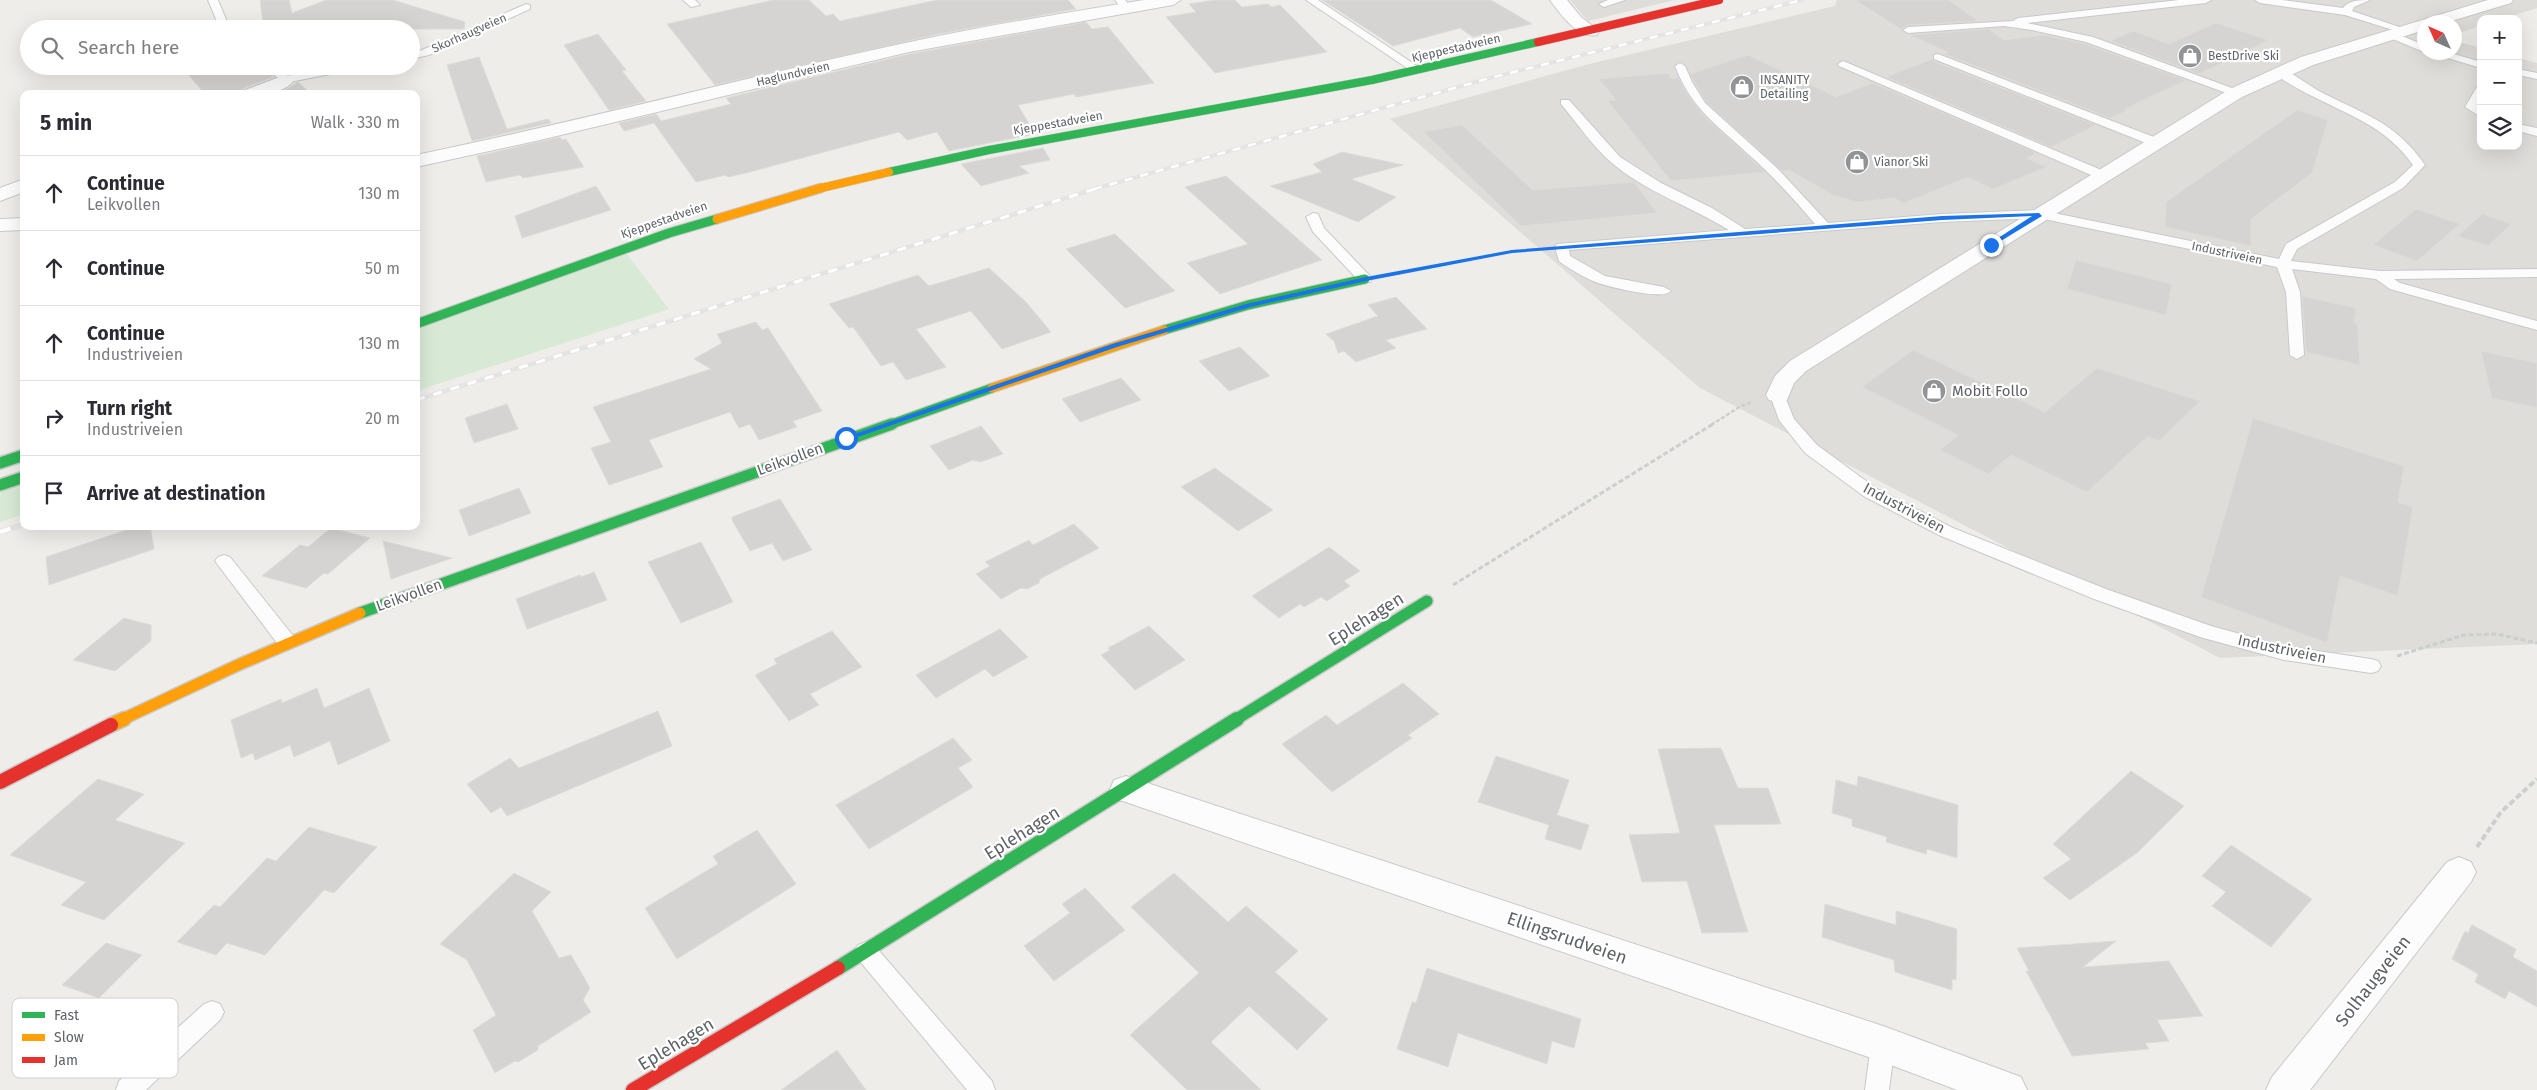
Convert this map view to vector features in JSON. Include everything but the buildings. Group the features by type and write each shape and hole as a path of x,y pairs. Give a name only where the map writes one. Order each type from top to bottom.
{"street":[{"name":"Haglundveien","path":"420,160 525,139 964,35 1123,4 1173,0"},
{"path":"1558,0 1575,20 1591,31"},
{"name":"Kjeppestadveien","path":"420,323 669,233 833,184 989,150 1266,101 1417,70 1719,0"},
{"path":"2455,15 2505,0"},
{"name":"Industriveien","path":"1778,395 1783,380 1798,366 2039,214 2236,93 2307,61 2408,30"},
{"path":"261,90 285,80"},
{"path":"0,195 20,187"},
{"path":"0,225 20,224"},
{"name":"Leikvollen","path":"0,782 81,738 288,642 384,603 1114,345 1248,305 1366,279"},
{"path":"0,463 20,456"},
{"path":"0,485 20,478"},
{"name":"Eplehagen","path":"633,1090 866,952 1427,601"},
{"name":"Ellingsrudveien","path":"1126,789 1883,1044 2008,1090"},
{"name":"Solhaugveien","path":"2286,1090 2460,872"}],"lane":[{"path":"213,0 221,20"},
{"path":"1311,0 1417,70"},
{"path":"1604,4 1620,0"},
{"path":"1908,30 2004,23 2053,15 2206,0"},
{"path":"2260,0 2346,12 2408,30 2417,41"},
{"path":"2346,12 2350,5 2365,0"},
{"name":"Skorhaugveien","path":"420,54 526,7"},
{"path":"2004,23 2089,40 2236,93"},
{"path":"1938,57 2155,142"},
{"path":"2462,60 2477,64"},
{"path":"1843,64 2102,175"},
{"path":"1680,66 1686,86 1699,105 1753,152 1800,199 1825,228"},
{"path":"2280,72 2298,86 2319,97 2357,111 2379,124 2411,150 2419,165 2399,185 2291,247 2283,264 2294,292 2297,355"},
{"path":"2522,73 2537,76"},
{"path":"279,75 285,80 310,75"},
{"path":"2477,96 2471,107 2477,111"},
{"path":"1565,102 1616,160 1657,186 1707,211 1742,232"},
{"path":"2522,128 2537,132"},
{"name":"Industriveien","path":"1562,247 1942,218 2039,214 2283,264 2380,275 2537,273"},
{"path":"1313,217 1318,229 1366,279"},
{"path":"1562,247 1564,258 1596,279 1612,284 1664,291"},
{"path":"2380,275 2395,286 2537,326"},
{"name":"Industriveien","path":"1778,395 1787,420 1811,449 1872,493 1947,532 2100,594 2207,632 2284,653 2371,666"},
{"path":"224,561 288,642"},
{"path":"866,952 902,998 983,1090"},
{"path":"178,1044 212,1012"},
{"path":"1877,1090 1883,1044"},
{"path":"128,1090 141,1078"}],"path":[{"path":"1366,279 1512,252 1562,247"},
{"path":"1427,601 1741,406 1778,395"},
{"path":"2371,666 2464,635 2497,634 2537,643"},
{"path":"2460,872 2501,812 2537,779"}],"shaded area":[{"path":"1570,0 1675,0 1588,21"},
{"path":"1837,0 2537,0 2537,8 2515,15 2477,15 2477,27 2462,32 2462,15 2417,15 2417,60 2462,60 2462,43 2477,47 2477,150 2522,150 2522,59 2537,63 2537,644 2220,658 1700,388 1390,119 1589,64 1835,6"}],"green space":[{"path":"623,249 669,309 420,390 420,323"},
{"path":"20,478 20,515 0,522 0,485"}],"railway":[{"path":"1094,189 1490,78 1802,0"},
{"path":"420,399 1098,188"},
{"path":"0,532 20,525"}],"traffic: fast":[{"path":"889,172 989,150 1372,80 1538,42"},
{"path":"420,323 669,233 717,219"},
{"path":"1164,330 1248,305 1365,279"},
{"path":"360,613 992,388"},
{"path":"0,463 20,456"},
{"path":"0,485 20,478"},
{"path":"838,968 1427,601"}],"traffic: slow":[{"path":"717,219 833,184 889,172"},
{"path":"992,388 1114,345 1164,330"},
{"path":"111,725 238,665 360,613"}],"traffic: jam":[{"path":"1538,42 1719,0"},
{"path":"0,782 111,725"},
{"path":"633,1090 838,968"}],"place":[{"name":"BestDrive Ski","path":"2190,56"},
{"name":"INSANITY Detailing","path":"1742,87"},
{"name":"Vianor Ski","path":"1857,162"},
{"name":"Mobit Follo","path":"1934,391"}],"route":[{"path":"846,438 1114,345 1248,305 1366,279 1512,252 1742,232 1825,228 1942,218 2039,214 1991,245"}]}
